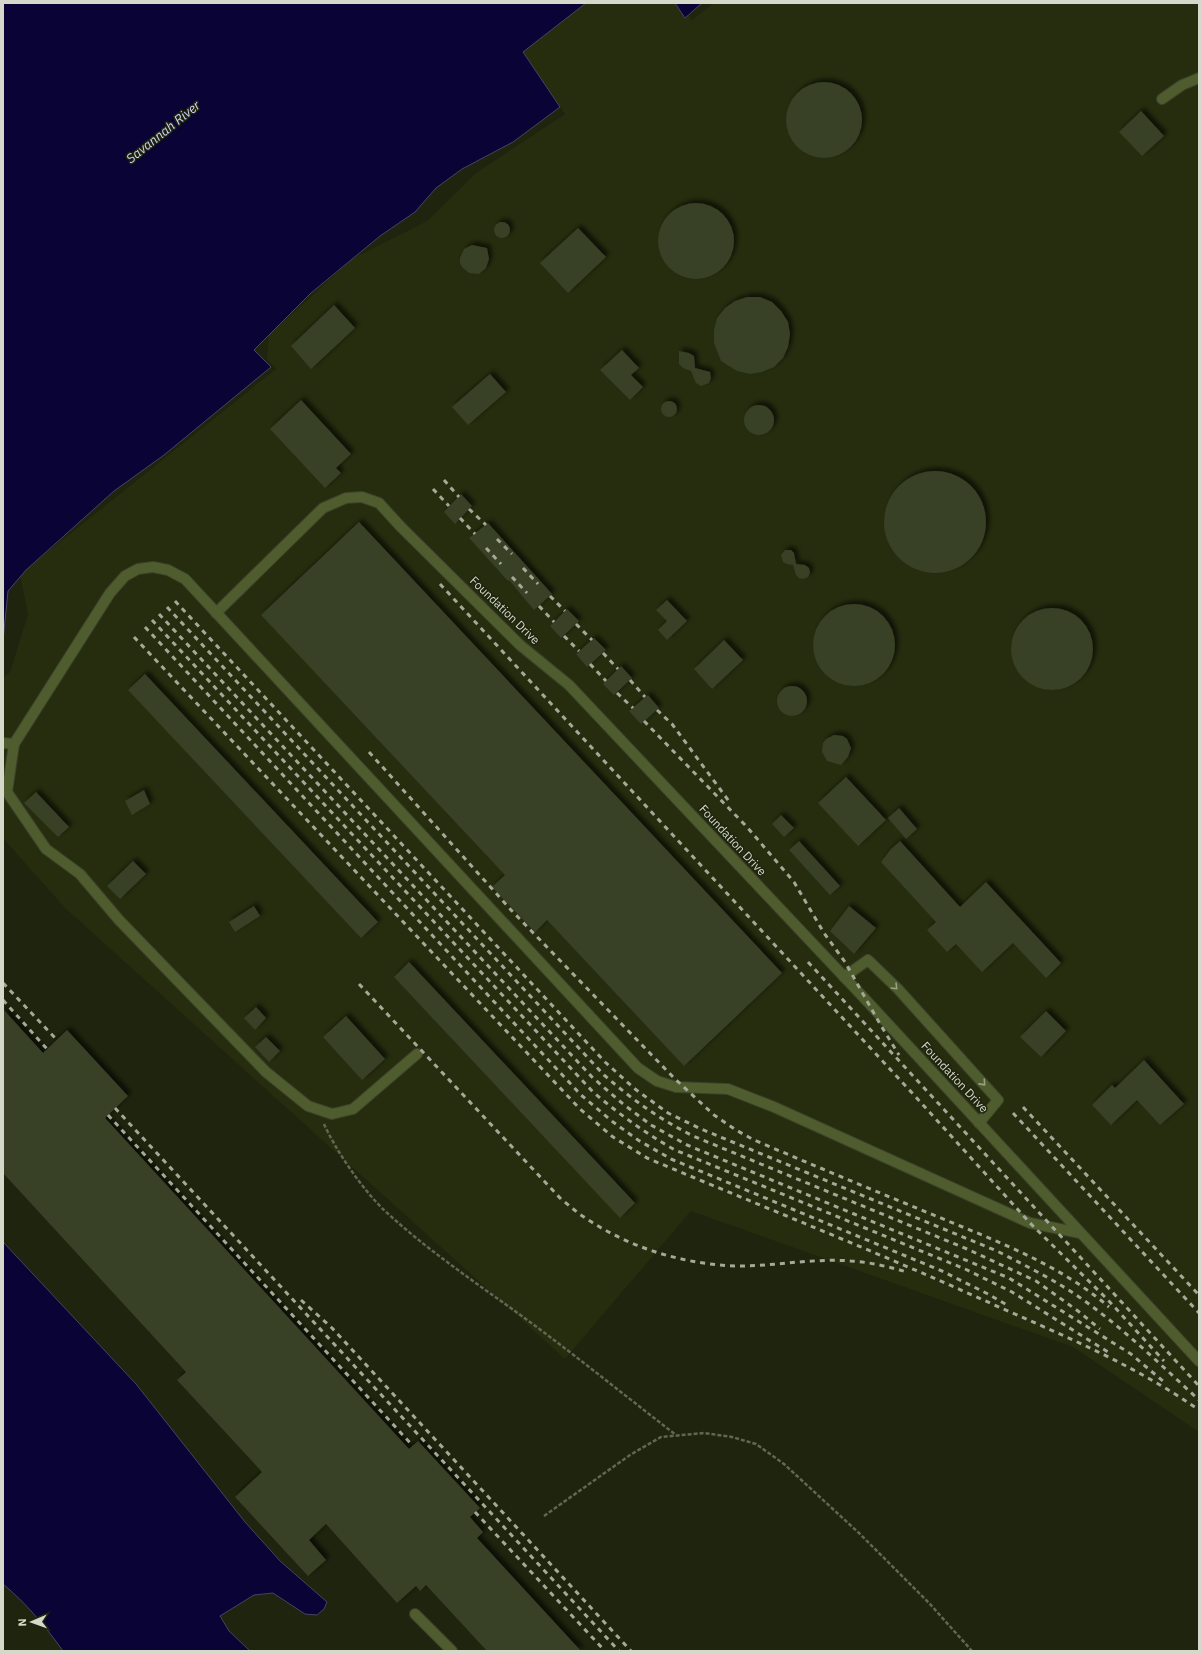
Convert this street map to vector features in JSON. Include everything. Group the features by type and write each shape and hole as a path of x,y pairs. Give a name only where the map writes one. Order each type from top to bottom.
{"street":[{"path":"1162,99 1182,85 1199,78"},
{"name":"Foundation Drive","path":"216,613 323,508 346,498 362,497 379,503 520,644 569,685 844,977 1199,1361"},
{"path":"417,1054 352,1109 332,1114 308,1106 266,1072 119,920 80,874 46,849 7,792 14,744 110,594 125,576 138,569 153,567 168,570 185,579 638,1068 657,1081 676,1087 728,1089 774,1107 1030,1223 1080,1233"},
{"path":"3,743 14,744"},
{"path":"844,977 868,960 898,989 998,1100 979,1122"},
{"path":"415,1614 452,1651"}],"path":[{"path":"317,1109 332,1141 358,1178 383,1209 428,1247 532,1324 676,1435"},
{"path":"544,1516 661,1437 704,1433 732,1437 756,1444 784,1464 860,1534 928,1603 972,1651"}],"shaded area":[{"path":"586,3 679,3 692,20 714,3 1199,3 1199,1432 1073,1347 691,1211 565,1359 64,907 3,838 3,678 10,672 28,614 20,574 276,369 267,359 269,335 352,259 427,221 476,173 565,114 523,52"}],"water":[{"name":"Savannah River","path":"3,3 586,3 523,52 560,107 513,142 462,169 436,188 415,212 380,236 311,293 254,350 271,367 164,455 114,491 26,570 8,591 3,641"},
{"path":"675,3 702,3 685,18"},
{"path":"3,1242 136,1384 245,1522 280,1561 327,1602 324,1609 317,1615 305,1614 273,1593 254,1595 220,1616 229,1631 250,1651 63,1651 50,1633 20,1599 3,1584"}],"building":[{"path":"824,82 839,85 851,93 859,105 862,120 859,135 851,147 839,155 824,158 809,155 797,147 789,135 786,120 789,105 797,93 809,85"},
{"path":"1141,111 1164,136 1142,156 1119,132"},
{"path":"696,203 711,206 723,214 731,226 734,241 731,256 723,268 711,276 696,279 681,276 669,268 661,256 658,241 661,226 669,214 681,206"},
{"path":"499,222 505,222 510,227 508,236 505,238 499,238 494,233 494,227"},
{"path":"578,228 606,257 568,293 540,263"},
{"path":"472,245 487,248 489,259 486,268 479,274 469,273 460,263 460,258 464,249"},
{"path":"747,297 760,297 772,302 781,311 788,322 790,334 788,347 783,358 774,367 762,372 750,374 737,371 721,361 714,343 714,330 717,318 725,308 735,301"},
{"path":"334,305 355,328 311,369 291,346"},
{"path":"622,350 639,368 631,375 643,387 630,400 600,370"},
{"path":"679,351 689,353 694,356 695,368 710,372 711,378 709,383 701,386 696,383 691,371 683,368 679,364"},
{"path":"490,374 506,392 468,425 452,407"},
{"path":"301,400 351,454 336,468 341,473 325,488 270,429"},
{"path":"666,401 672,401 677,406 675,415 672,417 666,417 661,412 661,406"},
{"path":"759,405 769,410 774,420 769,430 759,435 749,430 744,420 749,410"},
{"path":"935,471 955,474 964,479 978,493 983,502 986,522 983,542 978,551 964,565 955,570 935,573 915,570 906,565 892,551 887,542 884,522 887,502 892,493 906,479 915,474"},
{"path":"461,494 472,506 455,524 444,512"},
{"path":"359,522 782,973 684,1066 547,920 535,932 492,887 505,875 261,615"},
{"path":"488,523 552,594 534,610 509,580 508,581 469,538"},
{"path":"785,550 791,550 794,553 796,564 805,565 809,568 810,573 808,577 803,579 799,578 796,575 793,565 783,562 781,555"},
{"path":"667,600 687,621 667,640 658,630 667,621 656,610"},
{"path":"854,604 870,607 883,616 892,629 895,645 892,661 883,674 870,683 854,686 838,683 825,674 816,661 813,645 816,629 825,616 838,607"},
{"path":"1052,608 1068,611 1081,620 1090,633 1093,649 1090,665 1081,678 1068,687 1052,690 1036,687 1023,678 1014,665 1011,649 1014,633 1023,620 1036,611"},
{"path":"567,609 579,621 561,638 550,626"},
{"path":"594,638 606,650 587,667 576,654"},
{"path":"724,640 743,660 712,689 694,669"},
{"path":"621,666 632,678 614,695 603,684"},
{"path":"145,674 378,922 361,938 128,690"},
{"path":"792,686 802,691 807,701 802,711 792,716 782,711 777,701 782,691"},
{"path":"648,695 659,708 641,724 629,711"},
{"path":"834,735 843,736 847,739 851,748 848,757 841,765 827,761 822,752 823,743 826,739"},
{"path":"846,777 886,820 858,846 818,803"},
{"path":"144,790 150,804 132,815 125,801"},
{"path":"36,792 69,827 58,837 24,803"},
{"path":"899,808 917,829 906,839 888,818"},
{"path":"781,815 794,828 784,837 772,824"},
{"path":"799,841 840,886 830,895 789,850"},
{"path":"900,841 960,907 986,882 1061,963 1046,978 1013,943 982,972 956,944 947,952 927,930 936,922 881,862 891,849"},
{"path":"133,861 146,874 120,899 107,886"},
{"path":"254,906 260,916 235,932 229,922"},
{"path":"849,906 876,928 854,954 830,931"},
{"path":"409,962 635,1203 620,1218 394,977"},
{"path":"256,1007 266,1018 255,1030 244,1018"},
{"path":"3,1009 43,1053 67,1030 128,1096 105,1118 409,1449 418,1441 480,1508 470,1517 483,1532 477,1538 581,1651 487,1651 426,1585 420,1591 416,1586 397,1603 326,1524 309,1540 326,1560 308,1576 235,1497 262,1472 177,1380 186,1372 3,1173"},
{"path":"1046,1011 1066,1031 1041,1057 1020,1037"},
{"path":"346,1016 385,1059 362,1080 323,1037"},
{"path":"266,1037 280,1051 269,1062 255,1047"},
{"path":"1144,1060 1184,1104 1160,1125 1137,1100 1111,1125 1092,1105 1112,1085 1115,1088"}],"railway":[{"path":"444,480 459,497"},
{"path":"433,489 449,506"},
{"path":"469,509 486,525"},
{"path":"460,518 475,534"},
{"path":"497,539 512,554"},
{"path":"486,548 501,564"},
{"path":"523,568 538,584"},
{"path":"512,577 527,593"},
{"path":"440,584 914,1095 1030,1223 1108,1300 1164,1361"},
{"path":"550,596 565,611"},
{"path":"175,601 605,1062 635,1089 668,1113 701,1129 997,1251 1040,1274 1082,1299 1098,1311 1142,1348 1199,1400"},
{"path":"539,606 554,622"},
{"path":"167,607 604,1075 626,1093 657,1116 693,1136 967,1249 1036,1281 1100,1329"},
{"path":"159,614 592,1077 623,1104 651,1125 687,1145 1009,1278 1131,1354 1164,1382"},
{"path":"152,620 593,1092 622,1116 675,1150 965,1269 1012,1292 1108,1352"},
{"path":"576,624 592,640"},
{"path":"145,627 581,1095 613,1122 638,1140 671,1159 942,1271 1007,1305"},
{"path":"564,636 579,651"},
{"path":"134,637 580,1109 613,1137 647,1158 819,1229 1071,1339 1124,1365 1175,1394 1199,1410"},
{"path":"603,653 618,669"},
{"path":"590,664 606,681"},
{"path":"630,680 645,697"},
{"path":"617,693 633,708"},
{"path":"657,710 672,724 731,804"},
{"path":"644,721 747,827 794,882 824,933 845,962 899,1055"},
{"path":"369,752 512,911 674,1078 714,1115 754,1140 1004,1244 1069,1278 1109,1307"},
{"path":"808,962 1199,1386"},
{"path":"3,983 57,1040"},
{"path":"359,984 561,1199 584,1217 620,1238 658,1253 719,1265 753,1266 837,1260 872,1264 907,1272"},
{"path":"3,1000 47,1049"},
{"path":"1023,1107 1199,1295"},
{"path":"115,1108 619,1651"},
{"path":"1013,1113 1199,1313"},
{"path":"108,1115 413,1446"},
{"path":"301,1300 332,1328 631,1651"},
{"path":"475,1512 605,1651"}]}
